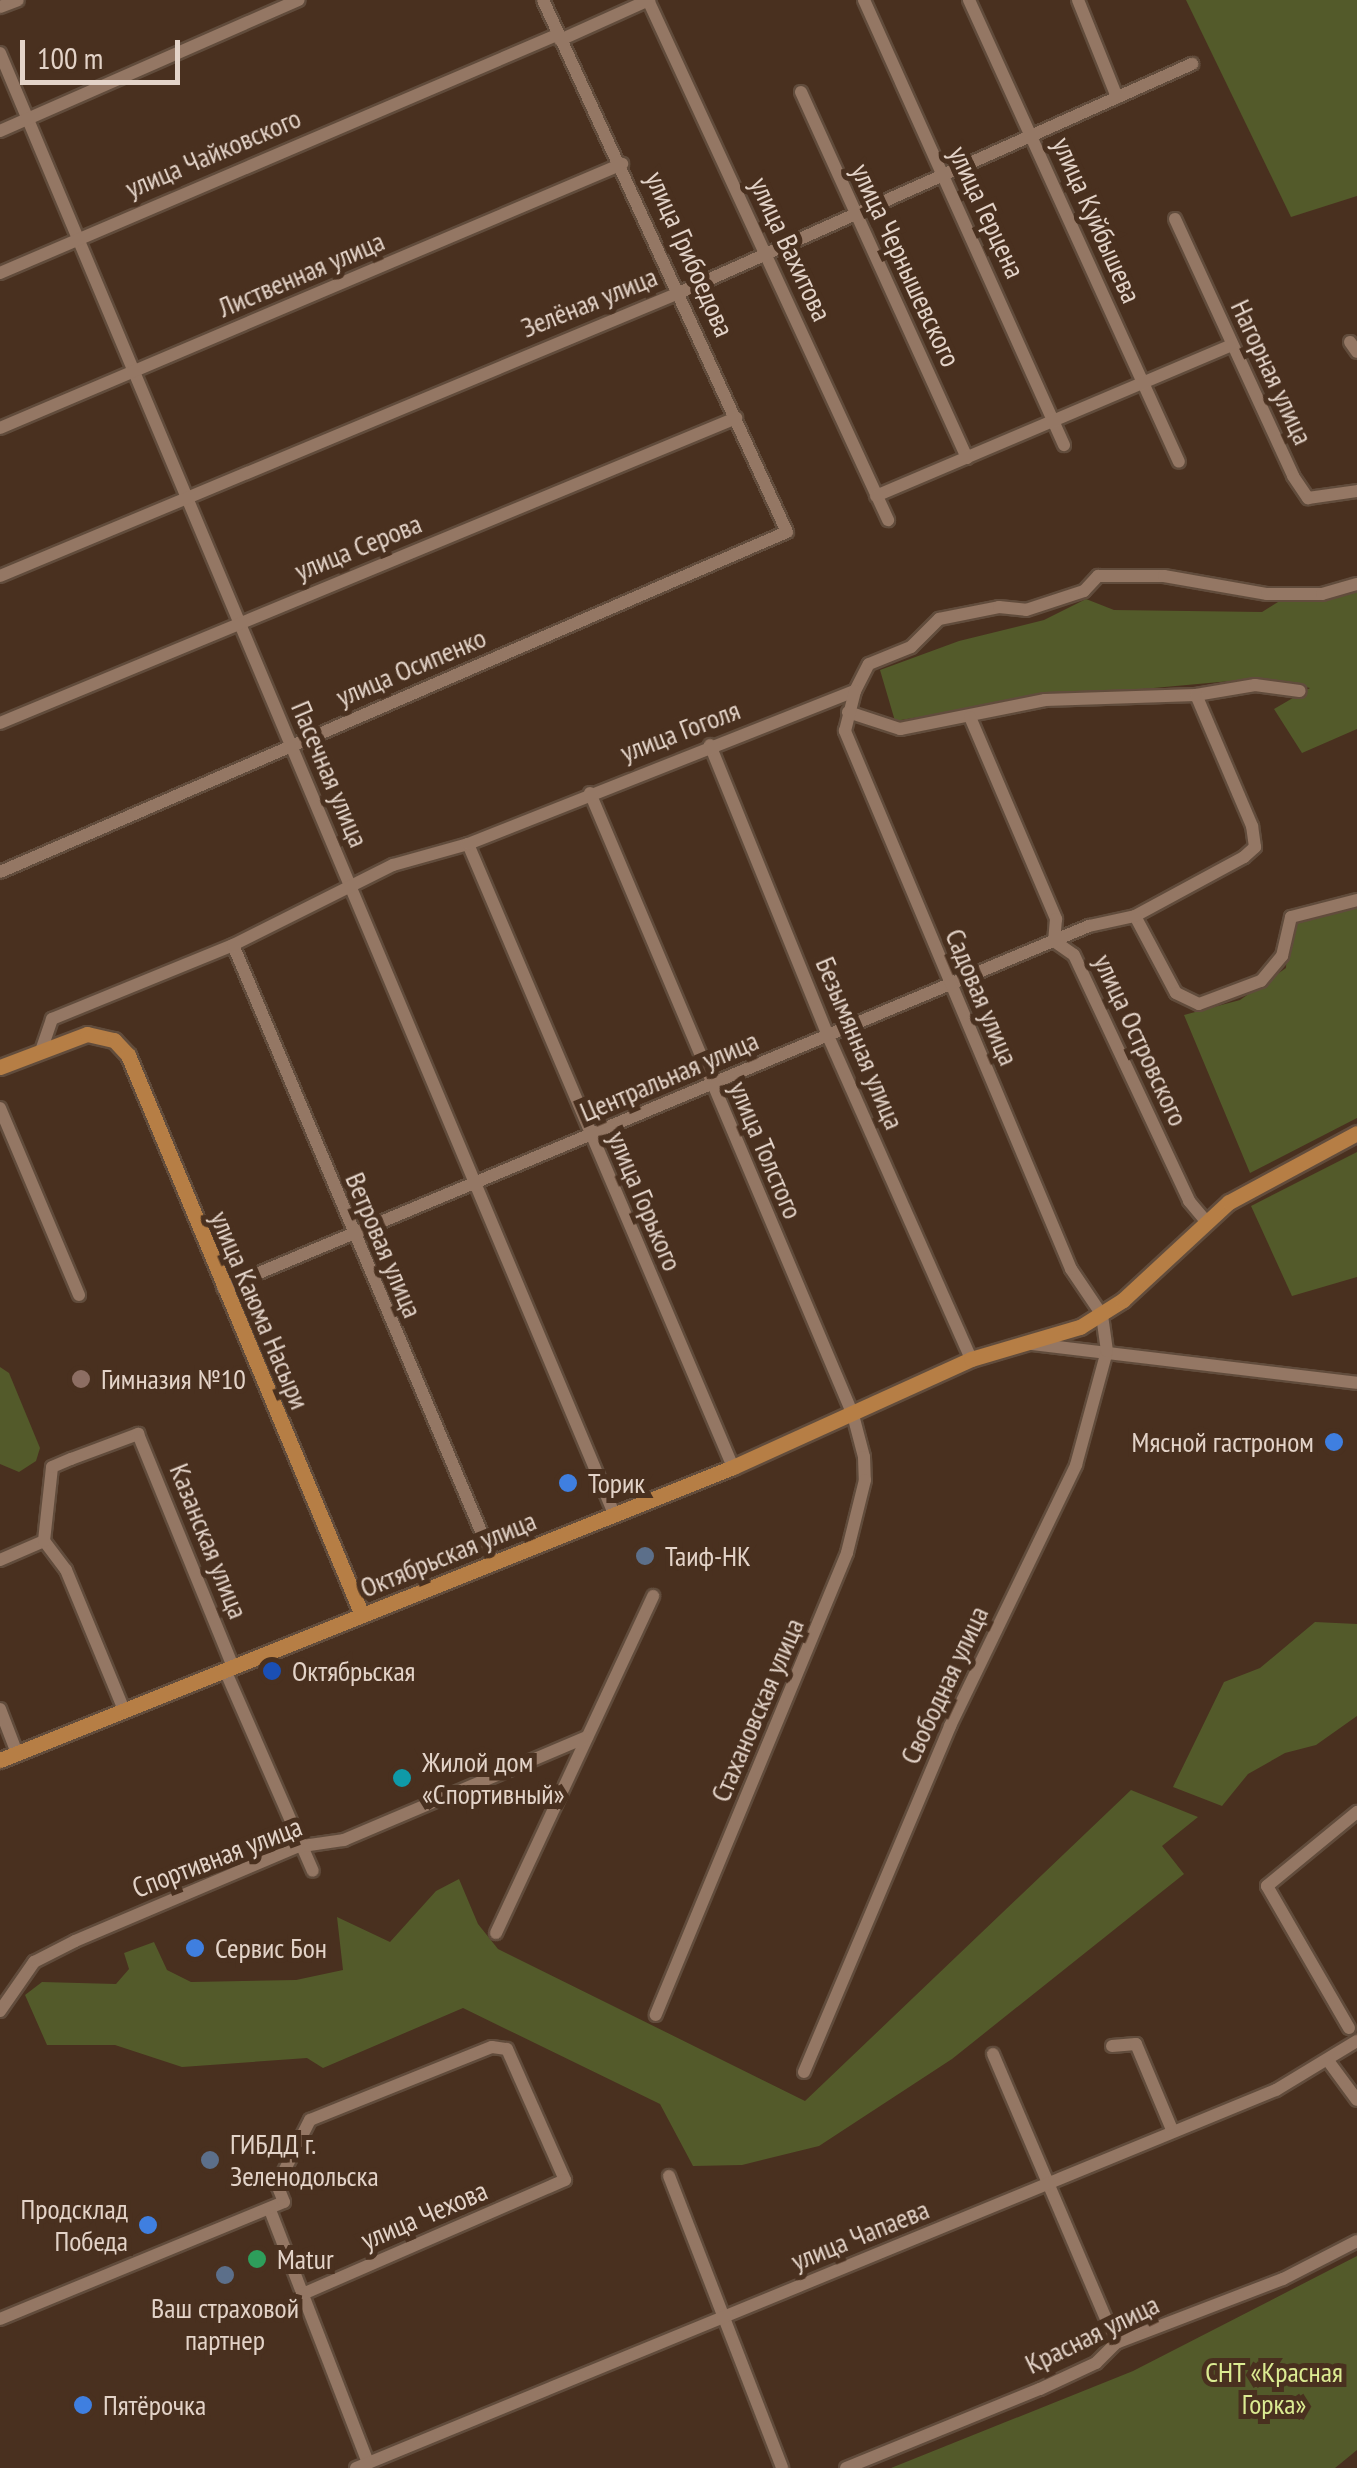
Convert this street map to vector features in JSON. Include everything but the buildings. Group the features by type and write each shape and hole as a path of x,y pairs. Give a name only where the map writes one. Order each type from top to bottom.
{"main road":[{"name":"улица Каюма Насыри","path":"41,1051 101,1035 128,1055 362,1615"},
{"path":"0,1066 41,1051"},
{"name":"Октябрьская улица","path":"0,1760 733,1467 970,1359 1102,1314 1205,1220 1357,1133"}],"street":[{"path":"0,7 18,0"},
{"path":"0,131 299,0"},
{"name":"улица Грибоедова","path":"543,0 681,292 786,532"},
{"name":"улица Чайковского","path":"0,273 648,0"},
{"name":"улица Вахитова","path":"648,0 888,520"},
{"name":"улица Герцена","path":"864,0 1064,446"},
{"name":"улица Куйбышева","path":"969,0 1178,462"},
{"path":"1078,0 1117,96"},
{"name":"Пасечная улица","path":"0,53 614,1514"},
{"name":"Зелёная улица","path":"0,576 185,494 681,292 765,250 1192,64"},
{"name":"улица Чернышевского","path":"801,92 967,458"},
{"name":"Лиственная улица","path":"0,428 622,164"},
{"name":"Нагорная улица","path":"1176,219 1232,346 1308,498 1357,491"},
{"path":"876,496 1232,346"},
{"name":"улица Серова","path":"0,724 736,418"},
{"name":"улица Осипенко","path":"0,872 786,532"},
{"name":"улица Гоголя","path":"41,1051 52,1019 233,944 393,865 468,844 710,745 855,691 868,664 911,647 939,620 999,607 1026,610 1084,591 1098,576 1164,576 1266,594 1322,594 1357,584"},
{"path":"848,712 900,728 1045,700 1196,695 1255,685 1300,692"},
{"name":"Садовая улица","path":"855,691 844,732 1072,1269 1102,1314"},
{"name":"Центральная улица","path":"223,1288 1054,941 1135,916 1255,847 1244,801 1196,695"},
{"name":"улица Островского","path":"970,717 1056,920 1054,941 1074,955 1190,1202 1205,1220"},
{"name":"Безымянная улица","path":"710,745 828,1036 970,1359"},
{"name":"улица Толстого","path":"590,793 711,1086 854,1415"},
{"name":"улица Горького","path":"468,844 733,1467"},
{"path":"1135,916 1176,992 1198,1004 1261,981 1282,956 1292,917 1357,900"},
{"name":"Ветровая улица","path":"233,944 353,1236 494,1562"},
{"path":"0,1108 80,1295"},
{"name":"Свободная улица","path":"804,2072 950,1726 1076,1465 1107,1351 1102,1314"},
{"name":"Октябрьская улица","path":"1023,1343 1357,1383"},
{"name":"Стахановская улица","path":"656,2015 847,1554 865,1480 854,1415"},
{"name":"Казанская улица","path":"44,1541 52,1468 138,1434 313,1872"},
{"path":"0,1560 44,1541 66,1570 124,1710"},
{"path":"496,1933 653,1596"},
{"path":"0,1709 18,1753"},
{"name":"Спортивная улица","path":"0,2011 34,1962 304,1846 344,1840 587,1737"},
{"path":"1349,2028 1267,1886 1357,1812"},
{"path":"1112,2046 1132,2040 1173,2132"},
{"name":"улица Чапаева","path":"270,2210 369,2465 1173,2132 1329,2062 1357,2042"},
{"name":"улица Чехова","path":"270,2210 284,2202 278,2184 310,2120 492,2047 514,2054 565,2180 303,2294"},
{"path":"994,2054 1116,2343"},
{"path":"1329,2062 1357,2100"},
{"path":"668,2176 782,2468"},
{"path":"0,2319 270,2210"},
{"name":"Красная улица","path":"846,2468 1082,2370 1116,2343 1283,2279 1357,2241"}],"green space":[{"path":"1186,0 1357,0 1357,196 1291,217"},
{"path":"1357,590 1357,729 1302,753 1274,709 1310,688 1264,678 1021,700 895,721 880,670 959,641 1044,620 1086,599 1114,610 1262,612 1278,602"},
{"path":"1357,905 1357,1118 1250,1173 1184,1015 1240,1000 1286,968 1288,922"},
{"path":"1357,1152 1357,1277 1292,1296 1251,1206"},
{"path":"0,1367 9,1373 40,1448 36,1461 19,1472 0,1464"},
{"path":"1315,1622 1357,1624 1357,1716 1316,1745 1285,1753 1248,1774 1222,1806 1173,1787 1224,1682 1260,1668"},
{"path":"1131,1790 1198,1817 1162,1846 1184,1874 952,2059 819,2146 742,2165 693,2166 660,2104 463,2008 323,2068 307,2058 182,2067 115,2045 47,2045 25,1995 42,1982 116,1984 129,1969 124,1953 154,1942 167,1970 191,1982 296,1980 343,1970 337,1917 390,1942 436,1891 459,1879 478,1924 498,1949 805,2101"},
{"name":"СНТ «Красная Горка»","path":"1357,2256 1357,2450 1335,2468 891,2468 1133,2371"}],"place":[{"name":"Гимназия №10","path":"81,1379"},
{"name":"Мясной гастроном","path":"1334,1442"},
{"name":"Торик","path":"568,1483"},
{"name":"Таиф-НК","path":"645,1556"},
{"name":"Октябрьская","path":"272,1671"},
{"name":"Жилой дом «Спортивный»","path":"402,1778"},
{"name":"Сервис Бон","path":"195,1948"},
{"name":"ГИБДД г. Зеленодольска","path":"210,2160"},
{"name":"Продсклад Победа","path":"148,2225"},
{"name":"Matur","path":"257,2259"},
{"name":"Ваш страховой партнер","path":"225,2275"},
{"name":"Пятёрочка","path":"83,2405"}]}
